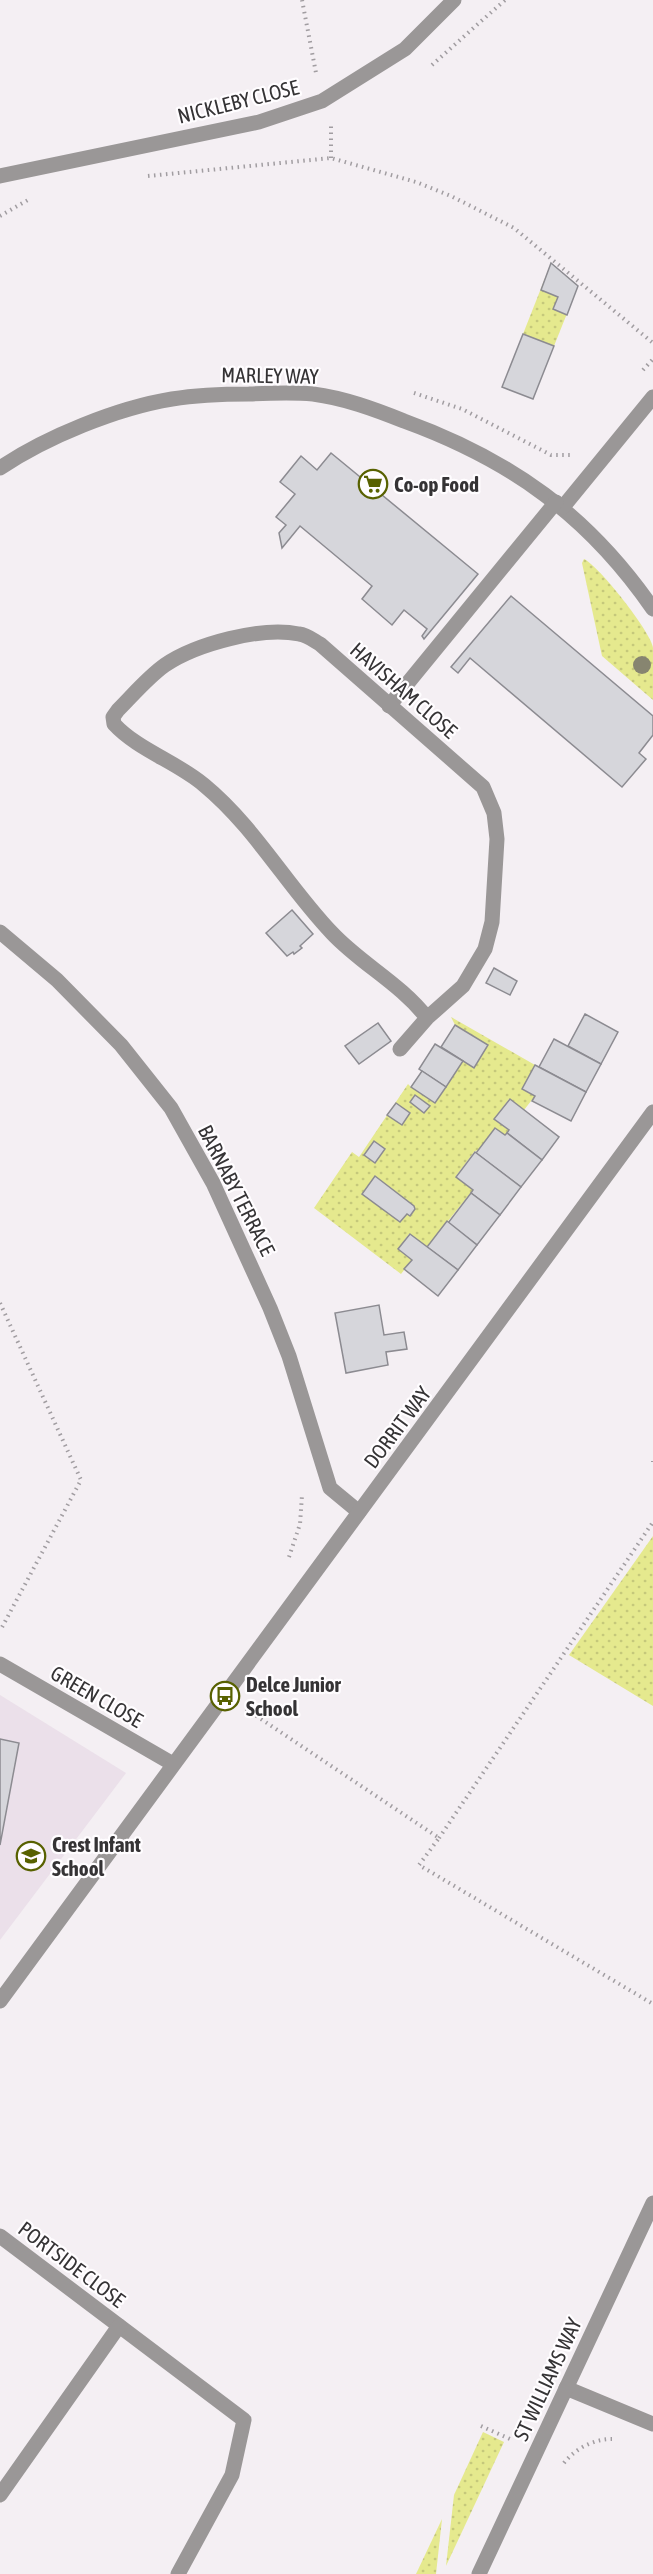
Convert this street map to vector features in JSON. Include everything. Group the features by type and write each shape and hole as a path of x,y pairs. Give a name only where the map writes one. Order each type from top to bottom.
{"street":[{"name":"NICKLEBY CLOSE","path":"0,176 259,122 322,101 405,48 454,0"},
{"name":"MARLEY WAY","path":"0,468 30,450 81,426 146,404 201,395 289,393 346,400 445,437 503,466 559,505"},
{"path":"389,706 653,397"},
{"path":"559,505 606,548 653,609"},
{"name":"HAVISHAM CLOSE","path":"399,1049 427,1018 463,986 485,949 492,922 497,839 494,813 483,787 320,644 307,636 283,633 239,637 195,649 165,665 118,710 113,717 114,724 186,772 227,806 333,934 415,1003 427,1018"},
{"name":"BARNABY TERRACE","path":"0,932 57,980 121,1044 171,1108 213,1183 270,1308 289,1356 330,1488 359,1512"},
{"name":"DORRIT WAY","path":"0,2001 653,1112"},
{"name":"GREEN CLOSE","path":"0,1664 173,1764"},
{"name":"ST WILLIAMS WAY","path":"479,2574 653,2203"},
{"name":"PORTSIDE CLOSE","path":"0,2236 244,2420 231,2475 178,2574"},
{"name":"PORTSIDE CLOSE","path":"0,2495 119,2326"},
{"path":"566,2388 653,2424"}],"path":[{"path":"146,176 331,158 416,182 451,196 514,228 653,343"},
{"path":"0,216 36,195"},
{"path":"0,1303 81,1480 0,1631"},
{"path":"284,1565 294,1545 300,1524 302,1489"},
{"path":"653,1522 419,1865 653,2004"},
{"path":"225,1696 439,1838"},
{"path":"481,2426 510,2439"},
{"path":"563,2465 577,2450 588,2444 609,2438 619,2440"}],"shaded area":[{"name":"Crest Infant School","path":"0,1695 126,1773 0,1940"}],"green space":[{"path":"551,263 578,286 554,346 523,334"},
{"path":"584,559 612,586 650,640 653,648 653,700 602,656 582,563"},
{"path":"451,1017 535,1065 522,1089 535,1096 524,1110 509,1099 494,1119 509,1130 505,1135 474,1152 456,1176 473,1190 427,1247 409,1234 398,1249 412,1260 401,1274 314,1208 352,1152 359,1157 408,1084 411,1087 422,1071 446,1086 463,1061 474,1067 488,1045 455,1025"},
{"path":"653,1536 653,1706 569,1655"},
{"path":"483,2432 504,2442 446,2566 454,2495"},
{"path":"442,2519 436,2574 416,2574"}],"building":[{"path":"551,263 578,286 567,315 553,309 558,297 541,290"},
{"path":"523,334 554,346 533,399 502,387"},
{"path":"331,453 478,574 424,639 422,636 427,629 404,610 392,625 362,599 372,586 300,526 282,548 279,533 286,525 276,517 295,494 280,482 301,456 317,470"},
{"path":"511,596 653,716 653,735 639,753 646,759 622,787 470,658 458,673 451,667"},
{"path":"292,910 313,934 300,946 302,948 287,956 266,933"},
{"path":"494,968 517,981 510,995 486,983"},
{"path":"585,1014 618,1032 601,1064 568,1046"},
{"path":"378,1023 391,1041 359,1064 345,1046"},
{"path":"455,1025 488,1045 474,1068 441,1047"},
{"path":"554,1039 601,1064 586,1092 539,1067"},
{"path":"435,1044 463,1061 446,1087 419,1069"},
{"path":"535,1065 586,1092 571,1121 532,1101 535,1096 522,1089"},
{"path":"422,1071 446,1087 435,1103 411,1087"},
{"path":"415,1095 430,1106 424,1113 410,1102"},
{"path":"510,1099 559,1137 542,1160 507,1133 509,1130 494,1119"},
{"path":"396,1103 410,1113 402,1125 387,1115"},
{"path":"495,1128 505,1135 507,1133 542,1160 521,1187 476,1153"},
{"path":"374,1141 385,1149 375,1163 364,1155"},
{"path":"475,1152 521,1187 500,1215 471,1193 473,1190 456,1177"},
{"path":"375,1176 414,1206 415,1209 410,1216 407,1214 400,1222 362,1194"},
{"path":"471,1193 500,1215 477,1245 448,1223"},
{"path":"447,1221 477,1245 458,1270 427,1247"},
{"path":"410,1234 458,1270 438,1296 404,1269 412,1260 398,1249"},
{"path":"379,1305 384,1335 404,1332 407,1349 386,1352 388,1365 346,1373 335,1313"},
{"path":"0,1739 19,1743 0,1845"}],"place":[{"name":"Co-op Food","path":"373,484"},
{"name":"Delce Junior School","path":"225,1696"},
{"name":"Crest Infant School","path":"31,1856"}]}
